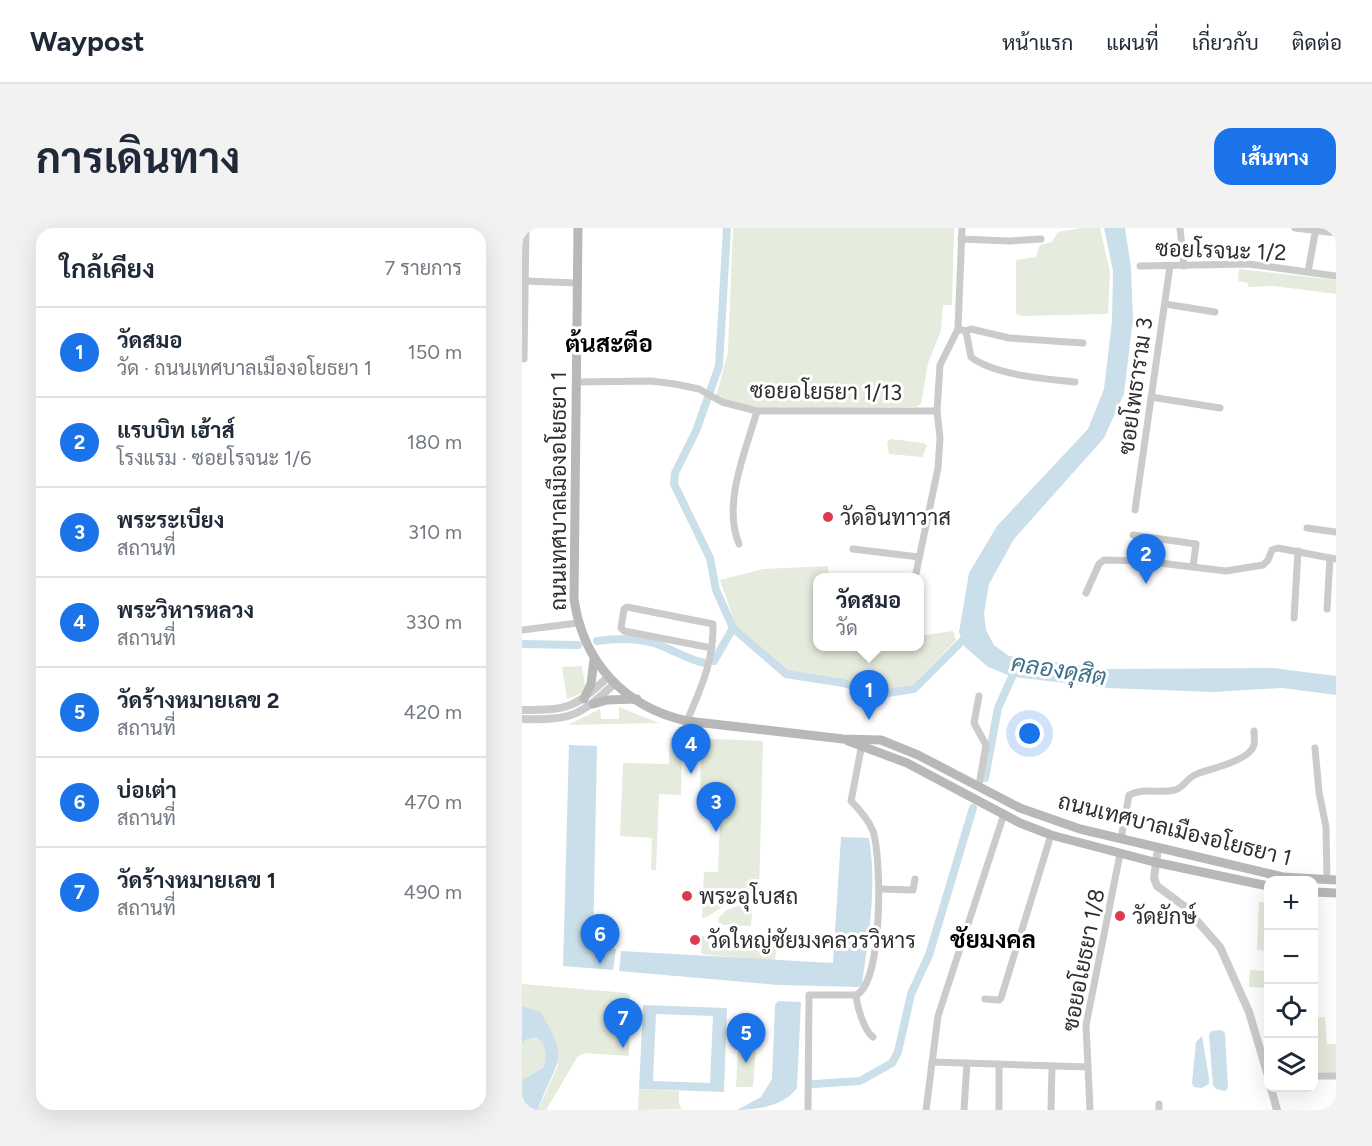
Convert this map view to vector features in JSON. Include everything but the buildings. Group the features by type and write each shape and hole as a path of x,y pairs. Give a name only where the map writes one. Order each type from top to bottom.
{"main road":[{"name":"ถนนเทศบาลเมืองอโยธยา 1","path":"578,228 573,568 578,623 594,659 612,680 658,711 687,721 862,742 880,740 903,748 1020,808 1053,821 1283,877 1332,880"},
{"path":"584,699 591,684 594,659"},
{"path":"593,704 607,700 637,699"},
{"name":"ถนนเทศบาลเมืองอโยธยา 1","path":"862,742 1004,814 1051,835 1120,854 1264,885"},
{"name":"ถนนเทศบาลเมืองอโยธยา 1","path":"1318,892 1336,892"}],"street":[{"path":"524,359 526,228"},
{"path":"916,573 938,468 940,438 937,411 940,365 958,329 962,228"},
{"path":"1179,228 1184,266"},
{"path":"1295,228 1336,233"},
{"path":"1308,272 1316,229"},
{"path":"961,239 1009,242 1041,239"},
{"name":"ซอยโรจนะ 1/2","path":"1140,266 1249,264 1336,276"},
{"name":"ซอยโพธาราม 3","path":"1135,510 1170,267"},
{"path":"525,281 577,283"},
{"path":"1165,304 1215,312"},
{"path":"958,329 1009,338 1083,343"},
{"path":"966,331 971,357 987,366 1039,378 1075,382"},
{"name":"ซอยอโยธยา 1/13","path":"576,382 651,381 702,391 714,399 757,411 937,411"},
{"path":"1151,397 1220,408"},
{"path":"739,544 733,530 734,504 757,411"},
{"path":"1307,528 1336,532"},
{"path":"1133,535 1196,544 1193,567"},
{"path":"1086,593 1099,564 1104,560 1143,561 1226,571 1263,565 1272,550 1278,548 1333,559 1327,609"},
{"path":"853,549 919,557"},
{"path":"1294,618 1298,551"},
{"path":"687,721 709,668 712,648 711,622 627,607 621,628 624,631 712,648"},
{"path":"522,630 578,623"},
{"path":"522,710 567,708 612,680"},
{"path":"522,719 571,717 593,704 612,680"},
{"path":"979,696 974,723 986,745 979,785"},
{"path":"1121,839 1129,795 1140,790 1178,788 1197,774 1214,771 1249,753 1254,747 1254,731"},
{"path":"808,1110 809,995 856,995 869,985 880,889 880,866 872,829 851,801 862,742"},
{"path":"1315,748 1332,880"},
{"path":"926,1110 938,1016 1004,814"},
{"path":"985,999 999,1000 1001,998 1051,835"},
{"path":"1158,848 1154,878 1157,885 1199,921 1228,962 1250,1012 1264,1059"},
{"name":"ซอยอโยธยา 1/8","path":"1090,1110 1085,1044 1088,1010 1120,854"},
{"path":"880,889 913,890 915,879"},
{"path":"856,995 866,1031 873,1037"},
{"path":"932,1062 1088,1067"},
{"path":"964,1110 967,1063"},
{"path":"999,1064 999,1110"},
{"path":"1051,1110 1052,1066"},
{"path":"1318,1076 1336,1076"},
{"path":"1272,1092 1277,1110"}],"shaded area":[{"path":"733,228 954,228 952,305 943,305 941,331 928,363 921,404 916,407 758,409 716,397 728,352"},
{"path":"1081,228 1100,228 1110,272 1108,314 1021,316 1016,314 1016,260 1036,257 1040,245 1052,242 1058,232"},
{"path":"1239,269 1336,280 1336,294 1274,286 1248,287 1248,283 1238,281"},
{"path":"891,439 924,443 927,446 922,457 889,454 887,442"},
{"path":"828,566 829,573 813,573 813,651 924,651 924,635 953,631 956,640 912,685 882,691 844,681 788,671 736,626 720,580 763,569"},
{"path":"582,666 585,686 582,693 567,699 562,667"},
{"path":"619,707 659,723 568,725 600,709 601,719 619,719"},
{"path":"670,737 763,741 759,893 734,899 702,918 704,872 718,872 721,797 700,796 701,754 682,754 681,795 659,794 656,870 651,870 652,838 620,836 623,763 669,764"},
{"path":"749,902 752,908 751,926 724,925 718,922 719,917 727,910"},
{"path":"1259,902 1264,903 1264,951 1257,950"},
{"path":"702,936 777,940 775,961 701,954"},
{"path":"1250,970 1264,971 1264,988 1249,987"},
{"path":"522,984 627,993 630,996 629,1056 586,1053 578,1056 546,1110 538,1110 558,1065 540,1013 522,1006"},
{"path":"1318,1017 1325,1017 1327,1044 1336,1044 1336,1073 1318,1072"},
{"path":"537,1037 545,1051 545,1066 522,1080 522,1045 525,1040"},
{"path":"738,1047 756,1048 753,1087 736,1087"},
{"path":"639,1089 679,1091 679,1104 682,1109 638,1110"}],"water":[{"path":"1104,228 1125,228 1131,267 1133,319 1124,394 1104,438 1014,539 989,584 984,613 986,630 994,645 1009,656 1107,669 1273,668 1336,676 1336,695 1282,688 1213,692 1109,688 1013,677 988,667 964,646 959,632 969,573 997,526 1088,429 1104,389 1112,321 1113,271"},
{"path":"569,745 597,746 593,948 616,949 613,970 563,966"},
{"path":"841,837 869,838 872,875 871,911 862,984 859,987 778,985 619,971 621,951 833,963"},
{"path":"778,1001 801,1002 797,1088 785,1099 770,1106 737,1110 761,1097 772,1079 775,1005"},
{"path":"643,1005 727,1008 724,1092 639,1089","holes":["656,1014 713,1016 710,1083 653,1081"]},
{"path":"522,1006 540,1012 556,1042 558,1052 554,1071 538,1110 522,1110 522,1080 544,1067 545,1051 537,1037 525,1040 522,1045"},
{"path":"1221,1030 1225,1033 1228,1088 1225,1091 1216,1089 1213,1085 1209,1035 1211,1031"},
{"path":"1202,1036 1209,1084 1202,1088 1194,1087 1192,1083 1196,1042"}],"waterway":[{"path":"727,228 719,366 696,431 675,473 674,484 710,558 716,590 733,628 786,674 843,683 881,694 914,689 969,634"},
{"name":"คลองดุสิต","path":"714,661 733,628"},
{"name":"คลองดุสิต","path":"597,641 622,639 646,641 705,663"},
{"name":"คลองดุสิต","path":"522,644 578,645"},
{"path":"985,778 998,708 1016,668"},
{"path":"814,1084 860,1081 892,1063 898,1052 911,994 929,955 973,808"}],"place":[{"name":"วัดอินทาวาส","path":"828,517"},
{"name":"แรบบิท เฮ้าส์","path":"1146,584"},
{"name":"วัดสมอ","path":"869,720"},
{"name":"พระวิหารหลวง","path":"691,774"},
{"name":"พระระเบียง","path":"716,832"},
{"name":"พระอุโบสถ","path":"687,896"},
{"name":"วัดยักษ์","path":"1120,916"},
{"name":"วัดใหญ่ชัยมงคลวรวิหาร","path":"695,940"},
{"name":"บ่อเต่า","path":"600,964"},
{"name":"วัดร้างหมายเลข 1","path":"623,1048"},
{"name":"วัดร้างหมายเลข 2","path":"746,1063"}],"district":[{"name":"ต้นสะตือ","path":"609,344"},
{"name":"ชัยมงคล","path":"993,940"}]}
